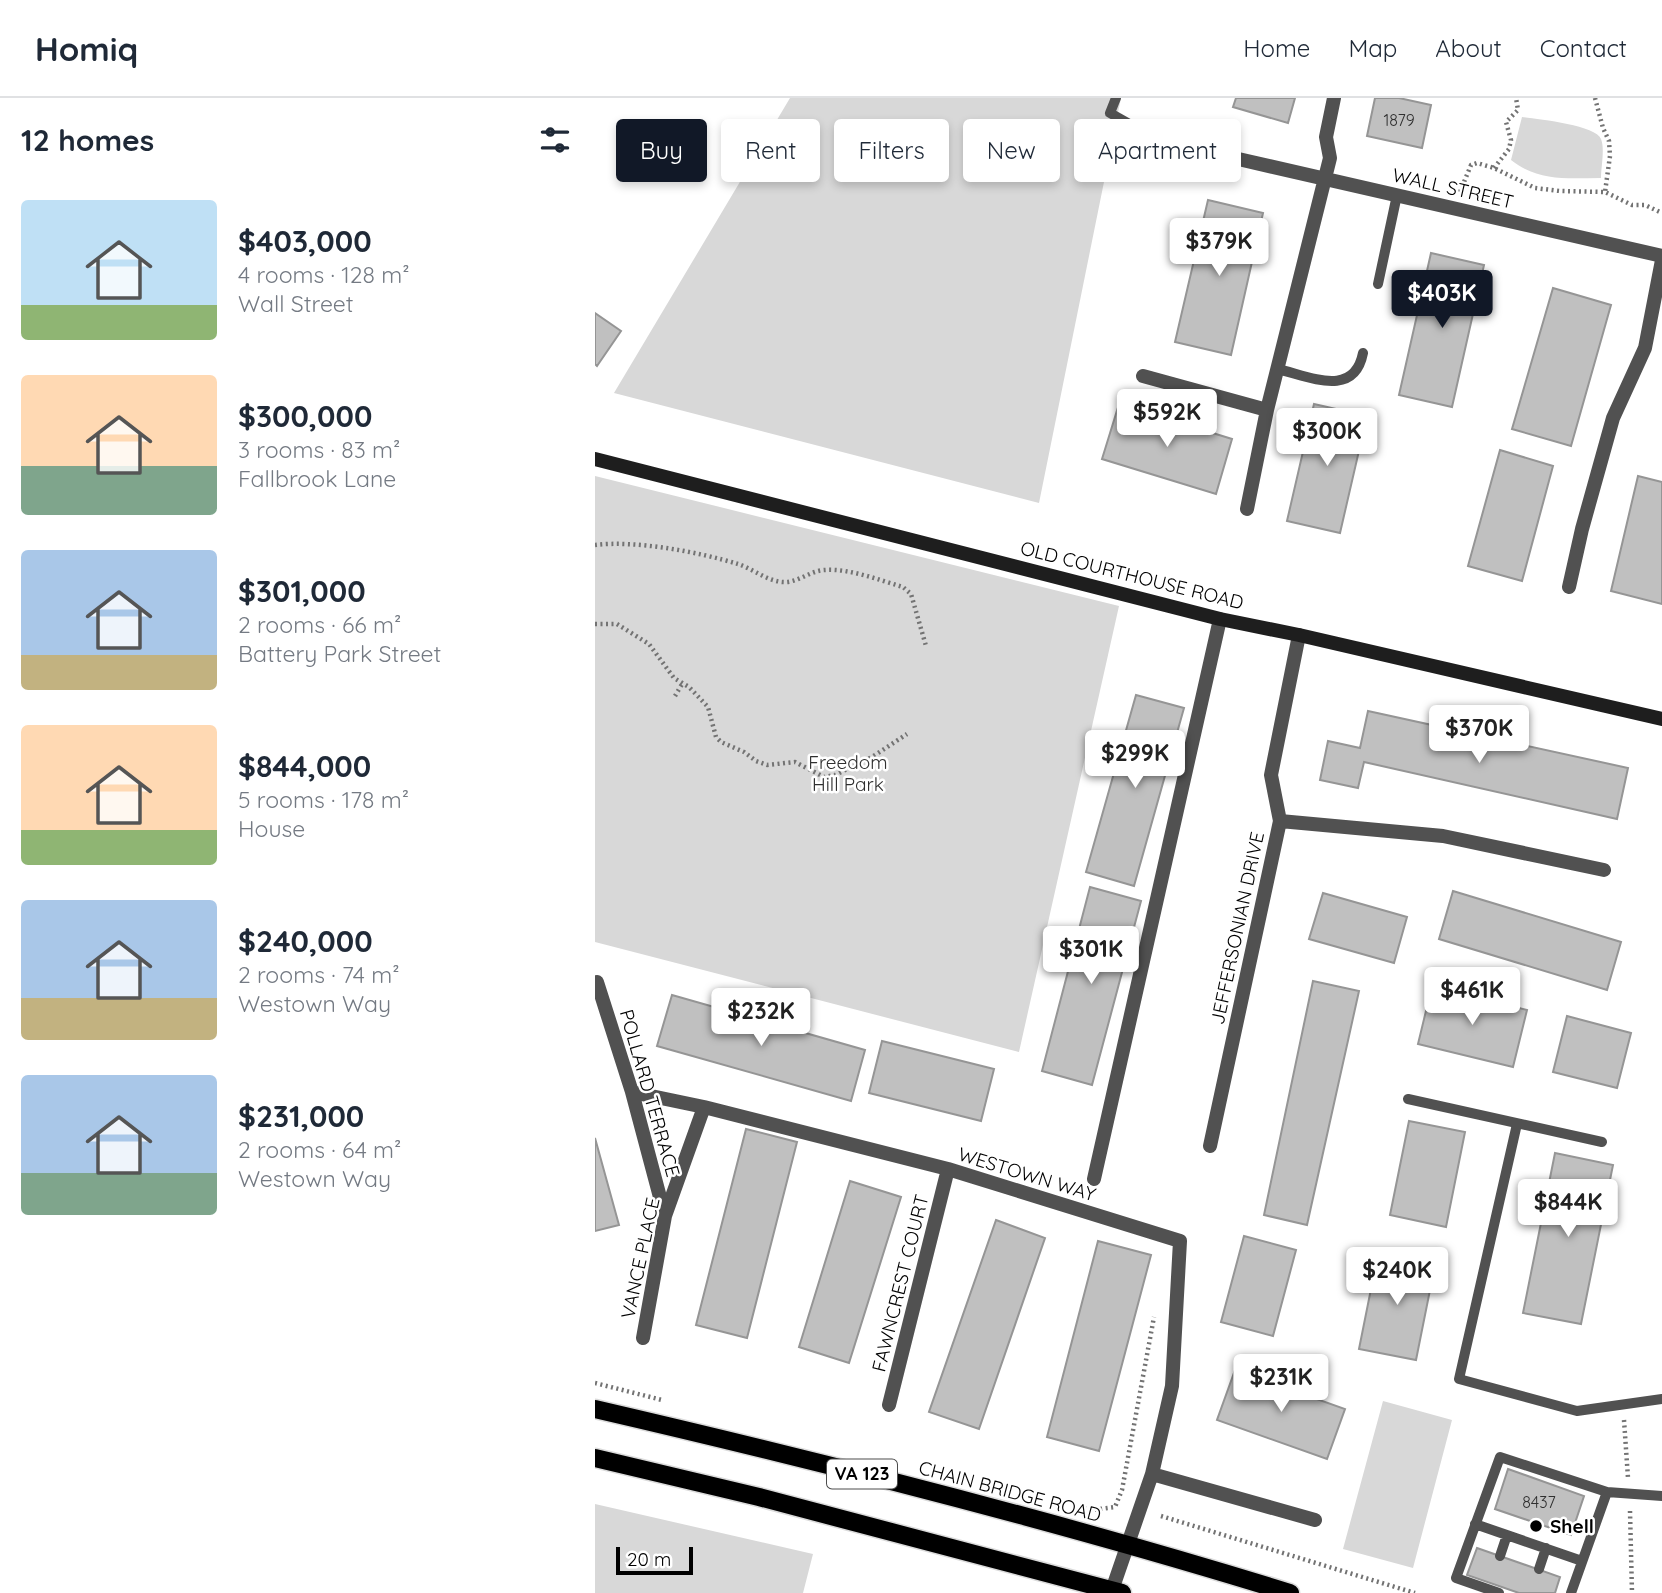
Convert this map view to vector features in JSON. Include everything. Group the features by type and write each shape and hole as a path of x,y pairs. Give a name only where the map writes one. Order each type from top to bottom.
{"main road":[{"name":"CHAIN BRIDGE ROAD","path":"595,1409 842,1469 1128,1545 1290,1593"},
{"name":"VA 123","path":"595,1458 773,1500 1115,1592"}],"street":[{"path":"1247,509 1267,410 1330,158 1326,137 1334,98"},
{"name":"WALL STREET","path":"1241,160 1662,258"},
{"path":"1569,587 1613,418 1645,348 1662,258"},
{"path":"1143,376 1267,410"},
{"name":"OLD COURTHOUSE ROAD","path":"595,458 1220,619 1662,719"},
{"path":"1094,1179 1220,619"},
{"name":"JEFFERSONIAN DRIVE","path":"1210,1146 1280,821 1271,775 1300,635"},
{"path":"1280,821 1443,835 1604,870"},
{"name":"POLLARD TERRACE","path":"597,982 632,1092 665,1216"},
{"name":"WESTOWN WAY","path":"632,1092 704,1107 948,1169 1180,1241 1172,1386 1152,1474 1115,1592"},
{"name":"VANCE PLACE","path":"643,1338 665,1216 704,1107"},
{"name":"FAWNCREST COURT","path":"890,1405 948,1169"},
{"path":"1152,1474 1315,1520"}],"lane":[{"path":"1116,98 1110,113 1121,119"},
{"path":"1378,284 1397,195"},
{"path":"1277,369 1336,382 1350,379 1360,366 1363,353"},
{"path":"1408,1099 1602,1142"},
{"path":"1517,1124 1459,1378 1577,1410 1662,1399"},
{"path":"1493,1588 1468,1588 1455,1578 1500,1457 1607,1492 1662,1496"},
{"path":"1571,1593 1607,1492"},
{"path":"1475,1524 1582,1561"},
{"path":"1500,1556 1507,1535"},
{"path":"1539,1569 1546,1548"}],"path":[{"path":"1495,168 1510,149 1511,140 1506,122 1518,110 1516,98"},
{"path":"1595,98 1609,141 1610,156 1605,192"},
{"path":"1455,208 1465,176 1471,165 1477,163 1495,168 1535,188 1605,192 1632,205 1645,205 1662,213"},
{"path":"595,545 618,542 702,554 742,565 774,580 787,582 821,570 837,570 903,587 911,594 926,646"},
{"path":"595,624 617,624 649,644 674,678 702,699 708,707 716,737 720,742 767,765 795,762 824,777 835,775 872,757 907,734"},
{"path":"675,696 682,684"},
{"path":"1081,1507 1093,1510 1115,1507 1122,1490 1155,1311"},
{"path":"595,1383 672,1403"},
{"path":"1161,1516 1415,1593"}],"green space":[{"path":"790,98 1121,98 1117,119 1074,119 1074,182 1104,182 1039,503 614,393 740,182 820,182 820,119 777,119"},
{"path":"1522,117 1565,124 1597,134 1603,148 1601,178 1543,175 1511,160"},
{"name":"Freedom Hill Park","path":"595,476 1119,606 1019,1052 595,942"},
{"path":"1383,1401 1452,1420 1413,1568 1343,1549"},
{"path":"595,1504 813,1554 803,1593 595,1593"}],"building":[{"path":"1236,98 1295,98 1288,123 1233,107"},
{"path":"1375,98 1399,98 1431,105 1422,148 1367,136"},
{"path":"1208,200 1263,213 1231,355 1175,342"},
{"path":"1431,253 1484,265 1452,407 1399,395"},
{"path":"1553,288 1611,305 1571,446 1512,429"},
{"path":"595,313 621,331 597,366 595,364"},
{"path":"1119,404 1232,439 1216,494 1102,459"},
{"path":"1314,404 1367,416 1340,533 1287,521"},
{"path":"1500,450 1553,466 1522,581 1468,566"},
{"path":"1638,476 1662,482 1662,604 1611,591"},
{"path":"1136,695 1184,708 1134,886 1086,872"},
{"path":"1368,711 1628,768 1617,819 1364,762 1358,788 1320,780 1328,741 1360,748"},
{"path":"1090,887 1141,901 1092,1085 1042,1071"},
{"path":"1453,891 1621,942 1607,990 1439,939"},
{"path":"1323,893 1407,917 1394,963 1309,939"},
{"path":"1313,981 1359,991 1307,1225 1264,1215"},
{"path":"1432,986 1527,1010 1513,1067 1418,1044"},
{"path":"672,995 865,1050 851,1101 657,1046"},
{"path":"1567,1016 1631,1033 1617,1088 1553,1072"},
{"path":"882,1041 994,1069 981,1121 869,1093"},
{"path":"1409,1121 1465,1132 1446,1227 1390,1215"},
{"path":"746,1129 797,1142 747,1338 696,1325"},
{"path":"595,1138 619,1225 595,1231"},
{"path":"1555,1153 1613,1165 1581,1324 1523,1313"},
{"path":"850,1181 901,1197 849,1363 799,1347"},
{"path":"996,1220 1045,1238 979,1429 929,1412"},
{"path":"1244,1236 1296,1250 1273,1336 1221,1322"},
{"path":"1098,1241 1151,1255 1099,1451 1047,1437"},
{"path":"1378,1254 1435,1265 1416,1360 1359,1349"},
{"path":"1235,1370 1345,1409 1327,1459 1217,1420"},
{"path":"1508,1469 1584,1496 1571,1535 1495,1509"},
{"path":"1477,1548 1560,1577 1555,1593 1519,1593 1467,1575"}],"place":[{"name":"Shell","path":"1536,1526"}]}
